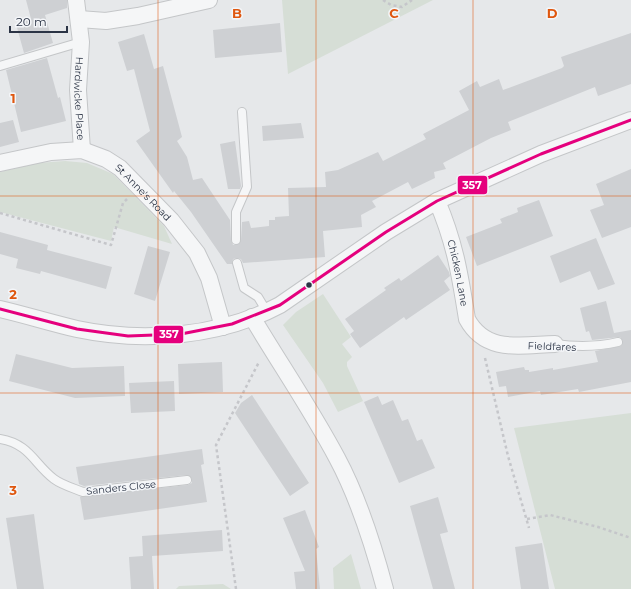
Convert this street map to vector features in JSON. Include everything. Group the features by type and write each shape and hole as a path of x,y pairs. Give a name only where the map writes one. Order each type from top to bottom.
{"street":[{"name":"Hardwicke Place","path":"76,0 81,42 78,90 82,150"},
{"path":"79,19 106,21 138,16 208,0"},
{"path":"0,308 77,329 118,335 150,336 223,327 260,314 304,289 386,232 438,201 541,154 631,120"},
{"name":"St Anne's Road","path":"0,163 51,152 82,150 106,159 120,168 171,220 196,253 209,278 223,327"},
{"name":"Chicken Lane","path":"438,201 449,228 456,254 467,319 472,328 485,340"},
{"path":"260,314 268,346 337,458 359,505 373,545 385,589"},
{"name":"Fieldfares","path":"485,340 494,344 507,346 555,344"}],"lane":[{"path":"0,66 81,42"},
{"path":"236,240 236,212 246,187 242,112"},
{"path":"237,263 244,288 258,297 260,314"},
{"name":"Fieldfares","path":"555,344 601,346 618,342"},
{"name":"Sanders Close","path":"0,439 15,444 30,452 53,478 66,486 82,492 187,480"}],"path":[{"path":"383,0 391,5 402,7 412,0"},
{"path":"0,213 111,245 123,203 139,187"},
{"path":"485,340 483,351 508,456 529,528"},
{"path":"236,589 216,445 268,346"},
{"path":"527,519 550,516 598,527 631,538"}],"shaded area":[{"path":"282,0 433,0 288,74"},
{"path":"65,161 87,163 113,174 164,226 172,244 114,227 111,241 0,212 0,172 38,163"},
{"path":"323,294 351,337 342,344 352,357 347,362 347,366 363,401 338,412 323,383 283,325 296,312"},
{"path":"631,413 631,589 555,589 514,428"},
{"path":"351,554 361,589 334,589 333,568"},
{"path":"223,584 231,589 176,589 179,586"}],"building":[{"path":"26,0 67,0 67,8 45,15 53,43 24,53 16,24 31,19"},
{"path":"280,23 282,52 215,58 213,30"},
{"path":"631,33 631,84 598,96 595,87 508,122 511,130 491,138 443,163 446,169 434,172 435,178 412,189 408,182 372,201 376,207 361,215 362,227 323,231 325,257 243,263 241,259 236,258 233,259 232,264 227,264 191,212 174,191 173,193 136,141 150,131 134,69 127,71 118,42 144,34 154,69 163,66 182,137 177,141 187,157 193,180 202,178 230,220 231,240 233,245 236,245 241,240 242,222 249,221 251,228 269,226 269,220 275,220 275,217 289,216 288,188 326,187 325,172 338,170 378,152 383,161 426,139 423,134 469,110 459,91 477,81 480,87 499,79 503,90 562,68 564,66 561,57"},
{"path":"47,58 66,121 21,132 6,70"},
{"path":"13,120 19,142 0,147 0,123"},
{"path":"301,123 304,138 263,141 262,126"},
{"path":"235,141 241,186 240,189 228,189 220,144"},
{"path":"631,169 631,227 602,238 590,210 604,205 596,184"},
{"path":"539,200 553,236 477,266 466,237 502,223 500,219 518,212 517,208"},
{"path":"0,232 48,245 47,250 112,267 106,289 41,271 40,274 16,268 18,259 0,254"},
{"path":"596,238 615,284 598,290 590,271 560,283 550,256"},
{"path":"148,246 170,252 155,301 134,294"},
{"path":"438,255 449,272 450,276 444,281 450,290 406,320 404,317 360,348 350,334 354,331 345,319 386,290 384,288 399,278 401,281"},
{"path":"606,301 614,333 631,330 631,382 579,392 578,389 541,395 540,391 508,397 506,386 499,387 496,372 524,367 525,370 529,370 529,372 553,368 553,370 598,362 595,351 621,346 623,341 620,337 592,340 589,331 586,332 580,308"},
{"path":"16,354 72,368 124,366 125,396 75,398 9,381"},
{"path":"222,362 223,392 179,394 178,364"},
{"path":"174,381 175,411 131,413 129,383"},
{"path":"252,395 309,483 290,496 235,413 241,403"},
{"path":"378,396 382,405 393,400 402,421 408,419 417,441 422,439 435,468 399,483 364,402"},
{"path":"202,449 204,464 201,465 207,502 84,520 80,497 188,485 192,483 192,479 186,475 84,486 79,484 76,467"},
{"path":"438,497 448,532 440,534 455,589 433,589 410,506"},
{"path":"305,510 319,547 316,549 320,589 296,589 294,572 305,571 283,518"},
{"path":"34,514 44,589 17,589 6,518"},
{"path":"222,530 223,551 152,556 154,589 131,589 129,557 143,556 142,536"},
{"path":"542,543 549,589 521,589 515,547"}],"transit line":[{"name":"357","path":"0,309 77,329 128,336 181,334 232,324 280,305 386,232 437,201 541,154 631,120"}]}
